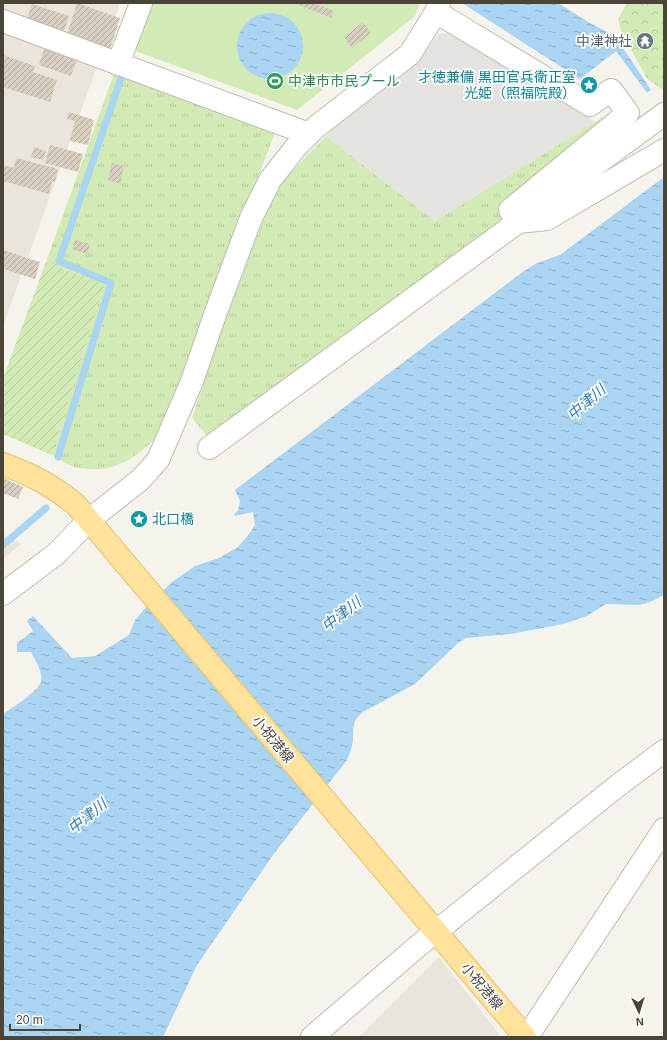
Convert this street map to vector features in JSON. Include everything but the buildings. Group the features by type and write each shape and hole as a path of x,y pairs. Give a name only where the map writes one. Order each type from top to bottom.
{"main road":[{"name":"小祝港線","path":"3,464 34,476 49,484 76,506 526,1037"}],"street":[{"path":"118,64 141,3"},
{"path":"3,594 93,525 140,480 158,460 192,381 251,218 270,180 282,163 316,127 410,54 438,7 590,106 611,90 628,113 510,210 518,222"},
{"path":"3,21 309,134"},
{"path":"209,448 664,114"},
{"path":"518,222 547,219 664,150"},
{"path":"312,1037 369,987 432,926 664,751"},
{"path":"526,1037 664,829"}],"shaded area":[{"path":"3,3 120,3 3,326"},
{"path":"448,33 488,51 595,122 435,221 326,136 339,121 420,59 438,34"},
{"path":"3,534 21,544 3,559"},
{"path":"439,957 499,1034 497,1037 359,1037"}],"green space":[{"name":"中津市市民プール","path":"151,3 420,3 415,16 297,110 135,51"},
{"name":"中津神社","path":"627,3 664,3 664,90 648,80 622,34 618,19"},
{"path":"114,74 276,130 160,435 136,455 120,464 100,469 89,469 71,466 52,455 104,284 46,262"},
{"path":"608,114 609,116 506,219 212,442 192,418 225,319 264,215 282,182 326,136 435,221"},
{"path":"46,262 104,284 52,455 3,434 3,378"}],"water":[{"path":"462,3 558,3 590,23 615,36 651,90 647,93 616,51 580,79"},
{"path":"270,13 283,15 293,23 301,33 303,46 301,59 293,69 283,77 270,79 257,77 247,69 239,59 237,46 239,33 247,23 257,15"},
{"name":"中津川","path":"664,177 664,595 640,605 606,604 587,616 563,624 511,634 466,638 458,643 415,684 363,712 355,722 353,728 353,744 347,760 273,855 197,965 163,1037 3,1037 3,714 33,692 40,684 41,676 39,667 31,652 17,652 17,643 33,631 27,621 33,616 72,658 95,656 129,635 135,620 172,582 195,566 219,558 238,547 249,534 255,525 253,512 235,516 234,514 238,511 240,501 235,490 524,271 537,263 560,255"}],"waterway":[{"path":"58,457 111,283 59,261 121,78"},
{"path":"3,545 46,508"}],"place":[{"name":"中津神社","path":"645,41"},
{"name":"中津市市民プール","path":"275,81"},
{"name":"才徳兼備 黒田官兵衛正室 光姫（照福院殿）","path":"589,85"},
{"name":"北口橋","path":"139,519"}]}
